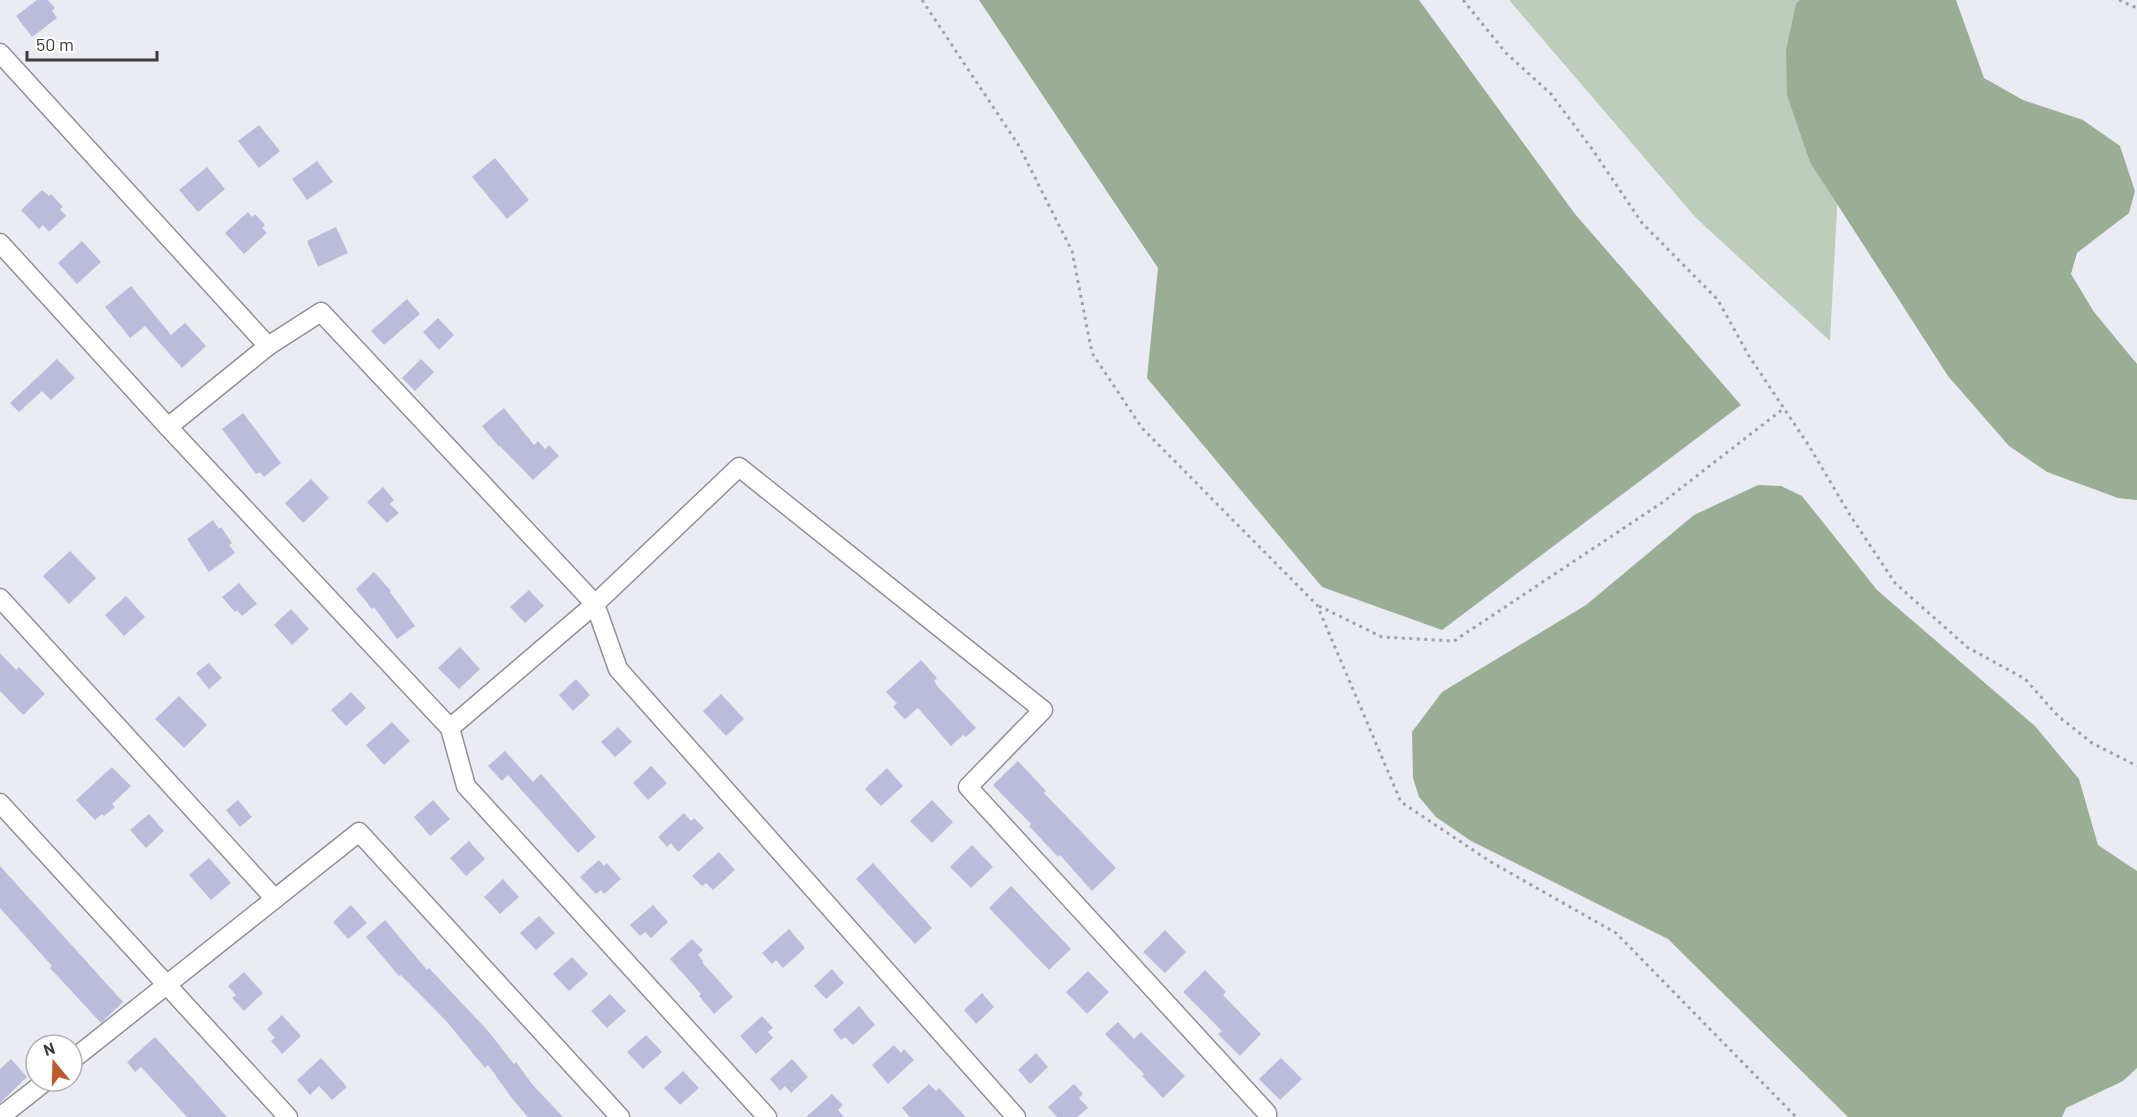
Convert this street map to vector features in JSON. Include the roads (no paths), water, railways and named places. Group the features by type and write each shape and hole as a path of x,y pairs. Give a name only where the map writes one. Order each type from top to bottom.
{"street":[{"path":"0,52 268,346"},
{"path":"0,243 168,427 450,728 466,786 767,1117"},
{"path":"168,427 268,346 321,312 595,604 618,669 1016,1117"},
{"path":"450,728 595,604 739,467 1043,710 968,787 1267,1113 1267,1117"},
{"path":"0,598 275,899"},
{"path":"0,803 288,1117"},
{"path":"84,1050 359,832 620,1117"},
{"path":"0,1117 31,1093"}]}
